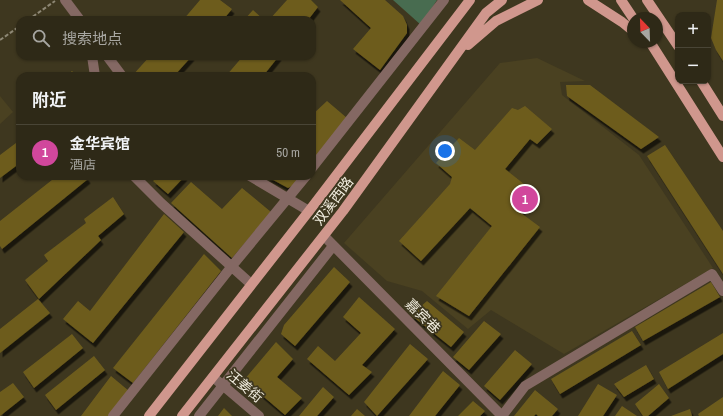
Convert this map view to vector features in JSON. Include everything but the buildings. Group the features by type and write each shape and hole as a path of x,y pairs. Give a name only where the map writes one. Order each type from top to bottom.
{"main road":[{"name":"双溪西路","path":"149,416 309,211 470,0"},
{"name":"双溪西路","path":"182,416 343,212 486,13 502,0"},
{"path":"455,57 496,21 538,0"},
{"path":"588,0 627,26"},
{"path":"621,0 629,12"},
{"path":"648,0 656,12"},
{"path":"655,0 658,12"},
{"path":"663,24 675,42"},
{"path":"654,48 723,157"},
{"path":"702,84 723,116"}],"street":[{"path":"65,0 77,16"},
{"path":"316,163 444,0"},
{"path":"93,60 94,72"},
{"path":"110,60 119,72"},
{"path":"138,180 161,203 251,284"},
{"path":"257,180 309,211"},
{"path":"113,416 232,266 303,180"},
{"name":"嘉宾巷","path":"324,236 502,416"},
{"path":"199,416 334,246"},
{"path":"502,416 525,386 712,274 723,291"},
{"name":"汪姜街","path":"213,377 259,416"}],"path":[{"path":"34,16 56,0"},
{"path":"0,40 16,29"}],"shaded area":[{"path":"537,58 585,81 560,82 562,95 639,155 713,268 564,354 491,310 468,329 422,291 387,281 344,243 500,63"},
{"path":"0,96 13,112 0,124"}],"green space":[{"path":"393,0 437,0 421,25"}],"place":[{"name":"金华宾馆","path":"525,199"}]}
